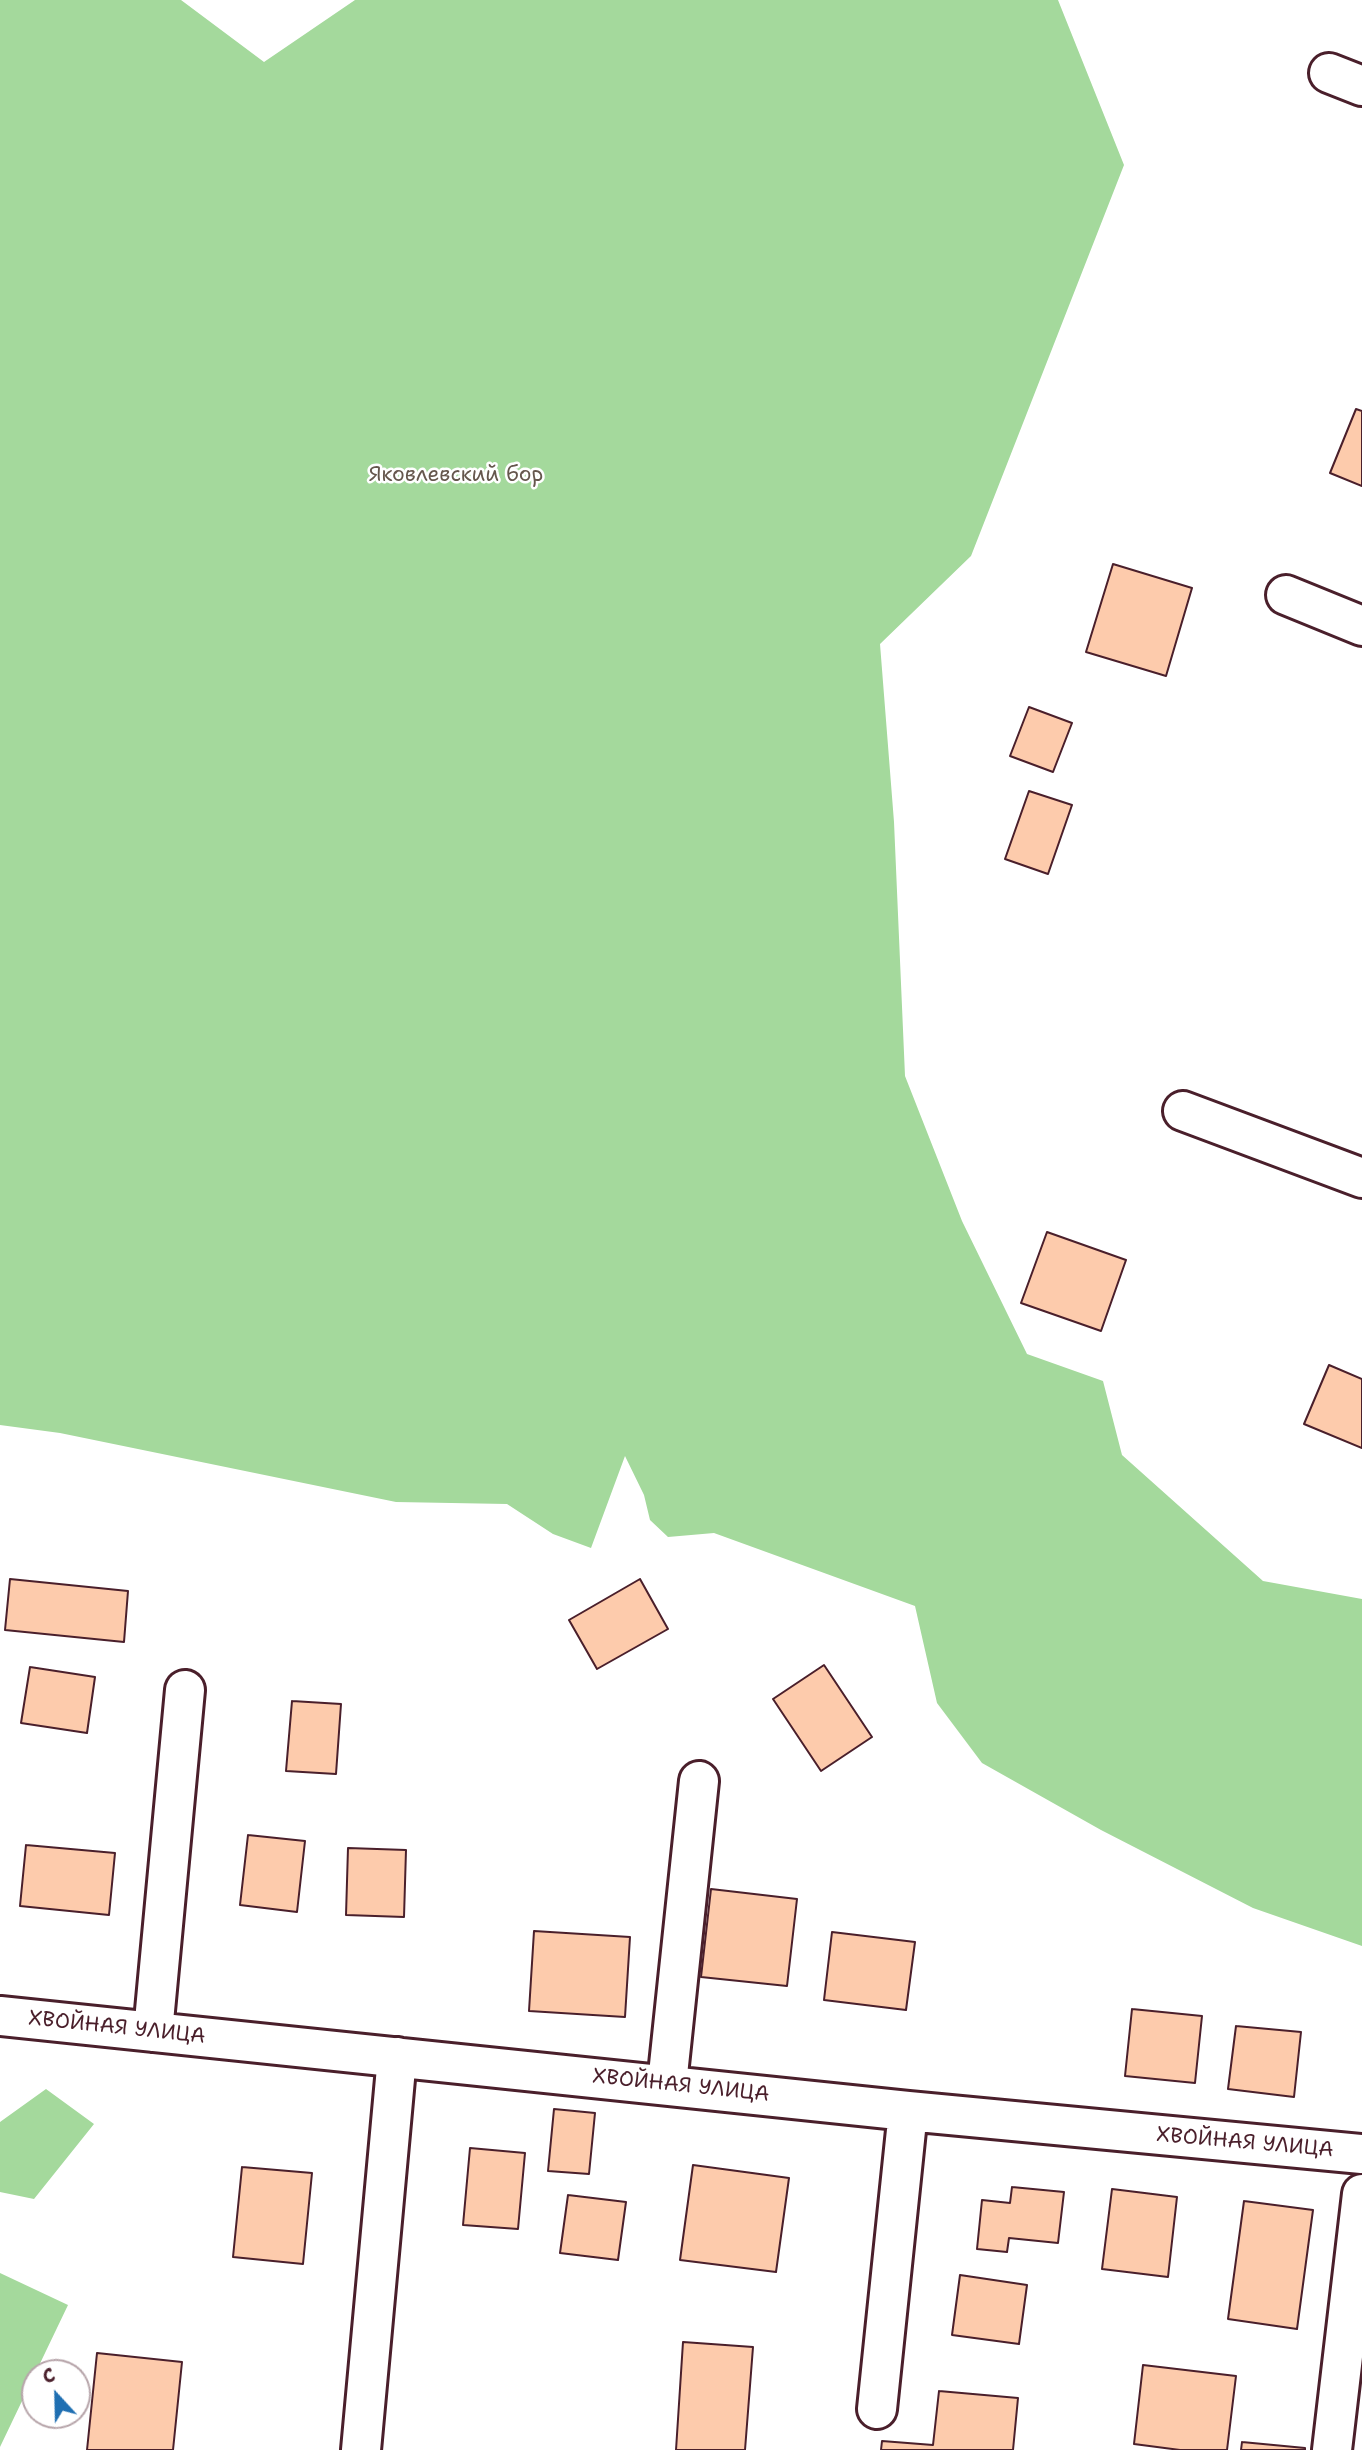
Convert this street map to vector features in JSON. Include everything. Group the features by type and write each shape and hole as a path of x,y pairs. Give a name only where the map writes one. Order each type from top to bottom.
{"street":[{"path":"1286,595 1362,626"},
{"path":"1182,1111 1362,1178"},
{"path":"153,2032 185,1690"},
{"path":"667,2084 699,1781"},
{"name":"ХВОЙНАЯ УЛИЦА","path":"0,2016 908,2111 1362,2154"},
{"path":"361,2450 397,2057"},
{"path":"877,2409 908,2111"},
{"path":"1332,2450 1362,2194"}],"green space":[{"name":"Яковлевский бор","path":"0,0 181,0 264,62 355,0 1058,0 1124,165 971,556 880,644 894,822 905,1076 962,1221 1027,1354 1103,1381 1122,1455 1263,1581 1362,1599 1362,1946 1253,1908 1101,1830 982,1763 937,1703 915,1606 714,1533 668,1537 650,1520 644,1495 625,1456 591,1548 553,1534 507,1504 396,1502 60,1433 0,1425"},
{"path":"46,2089 94,2124 34,2199 0,2192 0,2122"},
{"path":"0,2273 68,2305 42,2359 21,2359 21,2403 0,2447"}],"building":[{"path":"1356,409 1362,411 1362,486 1330,473"},
{"path":"1113,564 1192,588 1166,676 1086,652"},
{"path":"1029,707 1072,723 1053,772 1010,756"},
{"path":"1029,791 1072,805 1048,874 1005,859"},
{"path":"1047,1232 1126,1260 1101,1331 1021,1303"},
{"path":"1329,1365 1362,1379 1362,1448 1304,1424"},
{"path":"10,1579 128,1591 124,1642 5,1630"},
{"path":"640,1579 668,1629 597,1669 569,1620"},
{"path":"824,1665 872,1737 821,1771 773,1699"},
{"path":"30,1667 95,1677 87,1733 21,1723"},
{"path":"292,1701 341,1704 336,1774 286,1771"},
{"path":"248,1835 305,1841 297,1912 240,1905"},
{"path":"26,1845 115,1853 109,1915 20,1906"},
{"path":"348,1848 406,1850 404,1917 346,1915"},
{"path":"711,1889 797,1899 787,1986 701,1977"},
{"path":"534,1931 630,1937 625,2017 529,2011"},
{"path":"832,1932 915,1942 906,2010 824,2000"},
{"path":"1132,2009 1202,2016 1195,2083 1125,2076"},
{"path":"1236,2026 1301,2032 1294,2097 1228,2089"},
{"path":"554,2109 595,2113 589,2174 548,2171"},
{"path":"470,2148 525,2153 518,2229 463,2225"},
{"path":"693,2165 789,2178 776,2272 680,2260"},
{"path":"242,2167 312,2173 303,2264 233,2257"},
{"path":"1012,2187 1064,2192 1058,2243 1009,2238 1007,2252 977,2249 982,2200 1010,2203"},
{"path":"1112,2189 1177,2197 1168,2277 1102,2269"},
{"path":"568,2195 626,2202 618,2260 560,2253"},
{"path":"1244,2201 1313,2210 1297,2329 1228,2319"},
{"path":"960,2275 1027,2285 1019,2344 952,2335"},
{"path":"683,2342 753,2347 745,2450 676,2450"},
{"path":"97,2353 182,2362 173,2450 87,2450"},
{"path":"1143,2365 1236,2376 1227,2450 1180,2450 1134,2444"},
{"path":"939,2391 1018,2398 1013,2450 881,2450 882,2441 933,2445"},
{"path":"1242,2442 1305,2448 1305,2450 1241,2450"}]}
